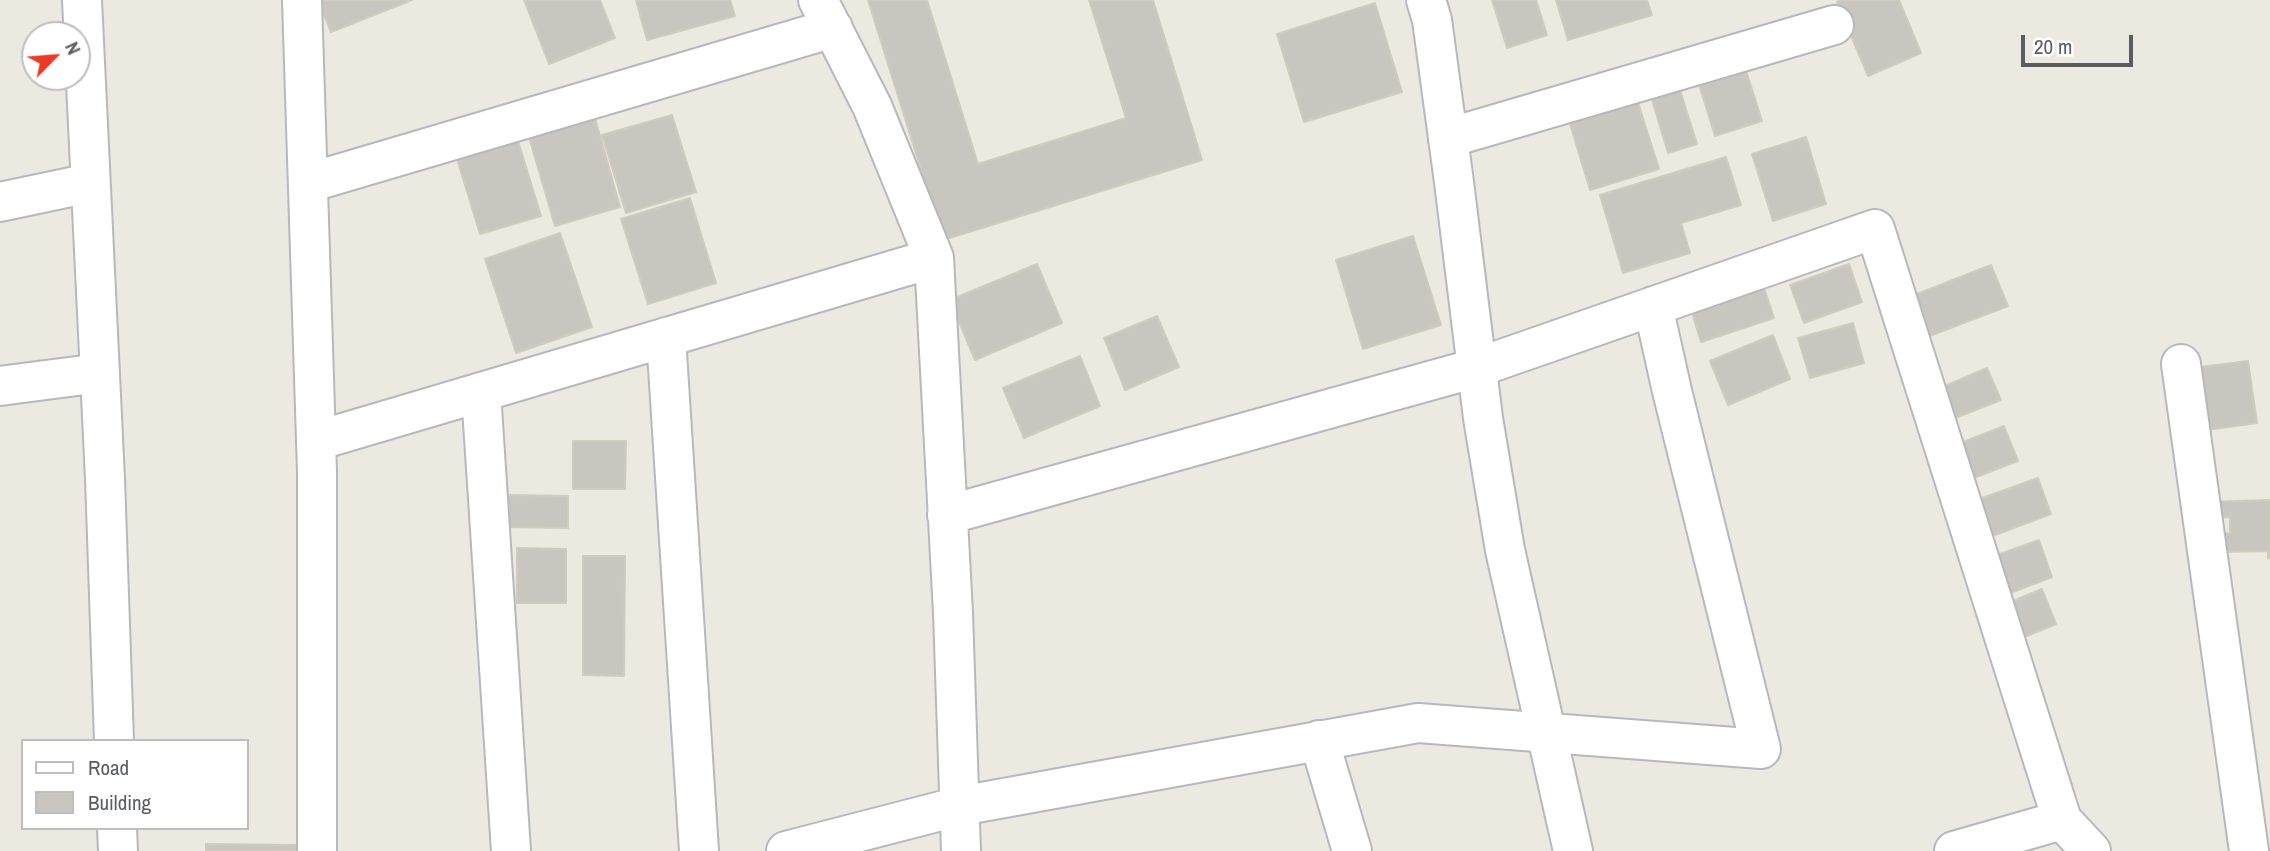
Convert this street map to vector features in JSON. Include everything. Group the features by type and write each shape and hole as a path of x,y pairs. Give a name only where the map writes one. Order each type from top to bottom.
{"street":[{"path":"82,0 114,739"},
{"path":"302,0 316,441 317,851"},
{"path":"1426,0 1432,20 1476,368 1505,550 1573,851"},
{"path":"308,183 826,14 872,106 934,258 961,851"},
{"path":"1448,138 1834,25"},
{"path":"0,202 90,183"},
{"path":"947,515 1476,368 1875,229 2062,820 2091,851"},
{"path":"316,441 934,258"},
{"path":"786,851 960,806 1418,723 1760,749 1653,306"},
{"path":"666,337 699,851"},
{"path":"2182,364 2249,851"},
{"path":"0,386 100,373"},
{"path":"481,392 511,851"},
{"path":"1319,740 1352,851"},
{"path":"1954,851 2062,820"},
{"path":"117,830 118,851"}],"building":[{"path":"318,0 412,0 331,32"},
{"path":"524,0 600,0 615,38 549,64"},
{"path":"636,0 730,0 735,16 647,40"},
{"path":"868,0 927,0 978,164 1126,118 1089,0 1153,0 1202,160 943,240"},
{"path":"1492,0 1536,0 1547,35 1507,48"},
{"path":"1556,0 1647,0 1652,15 1568,40"},
{"path":"1899,0 1921,53 1868,76 1837,2"},
{"path":"1375,3 1402,92 1304,122 1277,34"},
{"path":"1743,61 1762,121 1715,136 1696,75"},
{"path":"1675,74 1697,144 1668,153 1647,83"},
{"path":"1635,93 1659,169 1590,190 1567,114"},
{"path":"672,115 696,192 626,213 602,135"},
{"path":"595,118 620,207 555,226 529,137"},
{"path":"515,131 541,216 480,234 454,149"},
{"path":"1806,137 1826,204 1773,221 1752,154"},
{"path":"1726,157 1741,205 1681,223 1690,253 1623,273 1600,195"},
{"path":"690,198 716,283 648,304 621,219"},
{"path":"560,233 592,327 516,353 485,259"},
{"path":"1413,236 1441,325 1363,349 1336,260"},
{"path":"1037,264 1062,323 975,360 950,300"},
{"path":"1849,264 1862,302 1804,323 1790,285"},
{"path":"1991,265 2008,306 1927,337 1912,296"},
{"path":"1761,279 1774,318 1701,342 1689,303"},
{"path":"1157,316 1179,367 1125,390 1104,338"},
{"path":"1853,323 1864,363 1810,378 1798,338"},
{"path":"1773,335 1790,379 1728,405 1710,361"},
{"path":"1080,356 1100,406 1024,438 1003,388"},
{"path":"2248,361 2257,423 2178,434 2200,367"},
{"path":"1987,368 2001,400 1950,420 1938,389"},
{"path":"2004,426 2018,461 1966,481 1953,446"},
{"path":"573,441 626,441 625,489 573,489"},
{"path":"2038,478 2051,514 1987,538 1974,501"},
{"path":"507,495 568,496 568,528 507,527"},
{"path":"2270,500 2270,558 2268,551 2219,552 2218,534 2230,533 2230,517 2206,518 2205,502"},
{"path":"2039,540 2052,577 2000,597 1986,559"},
{"path":"517,548 566,549 566,603 517,603"},
{"path":"583,556 625,556 624,676 583,675"},
{"path":"2042,589 2056,624 2015,641 2001,606"},
{"path":"206,844 297,845 297,851 206,851"}]}
